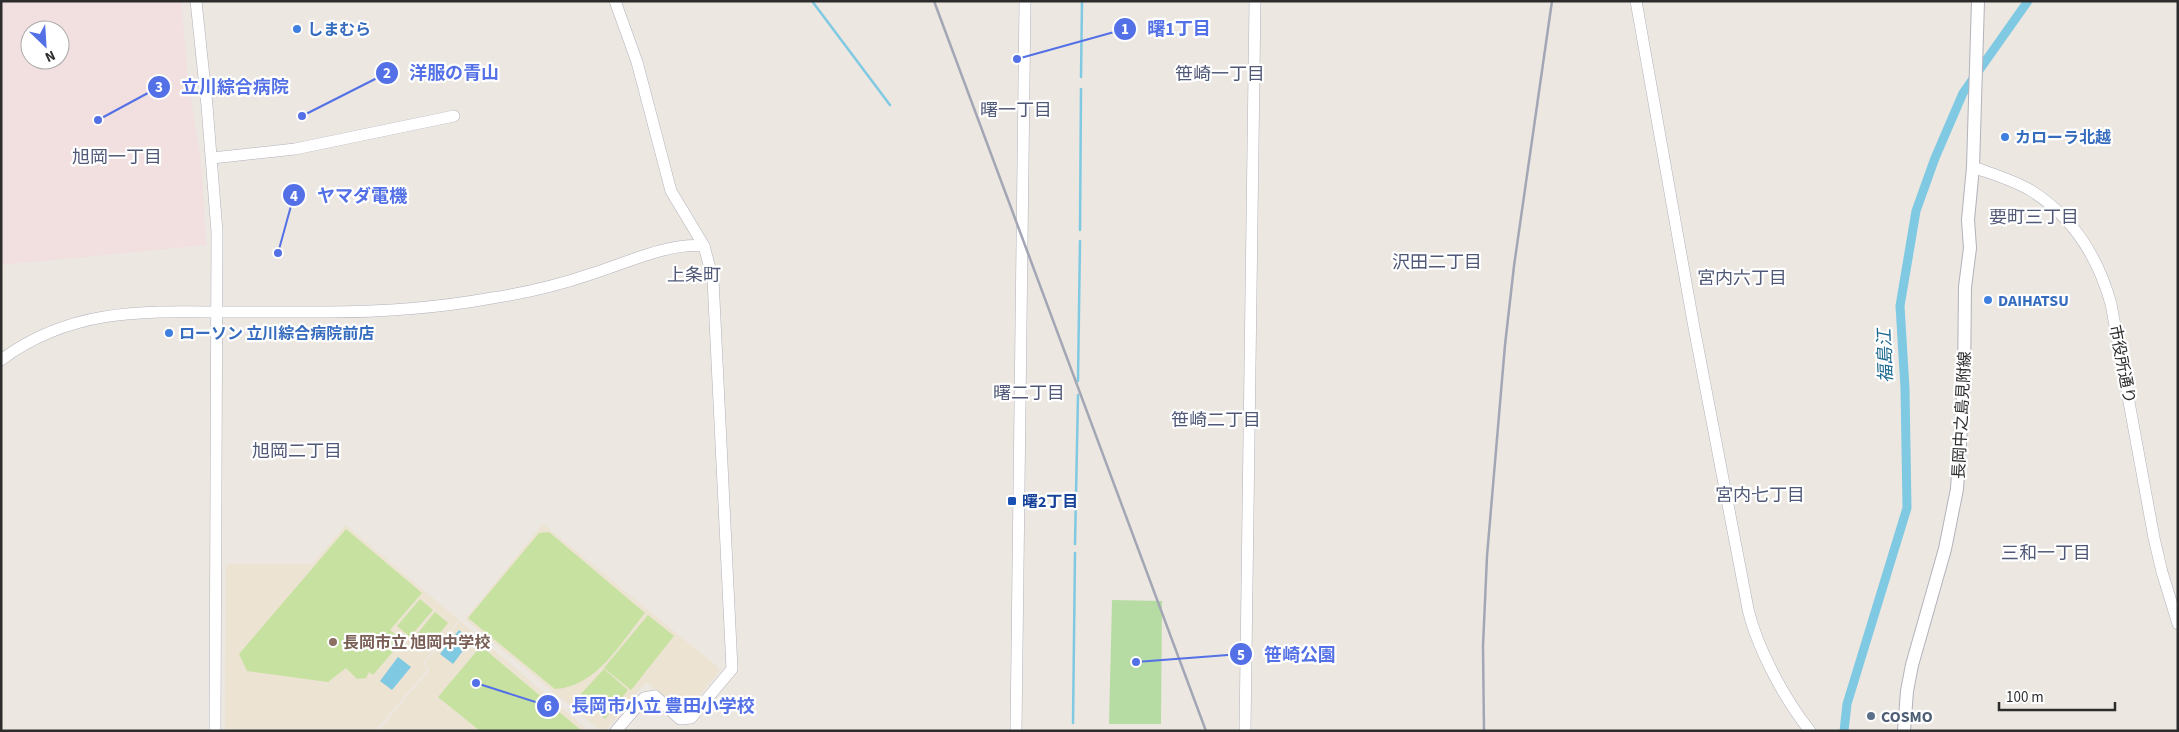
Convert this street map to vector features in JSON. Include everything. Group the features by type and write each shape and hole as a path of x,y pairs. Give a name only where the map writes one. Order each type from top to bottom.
{"main road":[{"name":"長岡中之島見附線","path":"1904,731 1907,691 1912,666 1945,549 1957,490 1964,380 1965,288 1970,248 1968,220 1973,167 1973,94 1978,1"}],"street":[{"path":"196,1 212,158 217,232 215,731"},
{"path":"616,1 637,62 671,191 704,246 713,279 732,669 691,718 680,719 655,696 644,698 616,731"},
{"path":"1016,731 1025,1"},
{"path":"1245,731 1255,1"},
{"path":"1636,1 1693,322 1752,627 1782,686 1810,731"},
{"path":"212,158 295,149 454,116"},
{"name":"市役所通り","path":"1973,167 2018,184 2044,200 2076,231 2101,272 2111,304 2160,563 2178,624"},
{"path":"1,360 48,334 94,318 142,312 372,312 416,309 476,301 548,286 666,250 688,246 704,246"}],"shaded area":[{"path":"1,1 181,1 188,79 201,161 206,245 1,265"},
{"name":"長岡市立 旭岡中学校","path":"543,524 719,668 719,672 685,713 646,682 605,731 601,731 465,619"},
{"name":"長岡市立 旭岡中学校","path":"346,525 459,620 422,664 428,669 375,731 225,731 226,566 230,564 312,564"},
{"path":"460,621 589,731 378,731 430,669 424,664"}],"green space":[{"path":"346,529 422,593 390,630 403,640 373,675 369,672 366,678 357,679 346,668 328,682 247,671 239,654"},
{"name":"長岡市立 旭岡中学校","path":"549,532 645,613 596,672 570,686 555,689 468,618 539,533"},
{"path":"420,599 433,610 410,637 397,626"},
{"path":"1112,600 1162,601 1161,724 1109,724"},
{"path":"435,612 448,623 426,650 413,639"},
{"path":"648,615 674,636 631,690 604,668"},
{"path":"481,646 582,731 480,731 438,697"},
{"path":"604,669 628,690 605,719 579,696"}],"water":[{"path":"459,630 471,640 453,664 440,654"},
{"path":"398,657 411,667 392,690 380,681"}],"waterway":[{"path":"812,1 890,105"},
{"path":"1081,77 1082,1"},
{"name":"福島江","path":"1844,731 1847,704 1907,508 1905,388 1900,306 1916,211 1935,158 1963,93 2028,1"},
{"path":"1080,230 1081,89"},
{"path":"1078,381 1080,241"},
{"path":"1075,544 1078,395"},
{"path":"1073,723 1075,553"}],"railway":[{"path":"934,1 1206,731"},
{"path":"1484,731 1483,646 1487,556 1505,345 1514,266 1552,1"}],"place":[{"name":"しまむら","path":"297,29"},
{"name":"曙1丁目","path":"1017,59"},
{"name":"洋服の青山","path":"302,116"},
{"name":"立川綜合病院","path":"98,120"},
{"name":"カローラ北越","path":"2005,137"},
{"name":"ヤマダ電機","path":"278,253"},
{"name":"DAIHATSU","path":"1988,300"},
{"name":"ローソン 立川綜合病院前店","path":"169,333"},
{"name":"曙2丁目","path":"1012,501"},
{"name":"長岡市立 旭岡中学校","path":"333,642"},
{"name":"笹崎公園","path":"1136,662"},
{"name":"長岡市小立 豊田小学校","path":"476,683"},
{"name":"COSMO","path":"1871,716"}],"district":[{"name":"笹崎一丁目","path":"1220,74"},
{"name":"曙一丁目","path":"1016,110"},
{"name":"旭岡一丁目","path":"117,157"},
{"name":"要町三丁目","path":"2034,217"},
{"name":"沢田二丁目","path":"1437,262"},
{"name":"上条町","path":"694,275"},
{"name":"宮内六丁目","path":"1742,278"},
{"name":"曙二丁目","path":"1029,393"},
{"name":"笹崎二丁目","path":"1216,420"},
{"name":"旭岡二丁目","path":"297,451"},
{"name":"宮内七丁目","path":"1760,495"},
{"name":"三和一丁目","path":"2046,553"}]}
